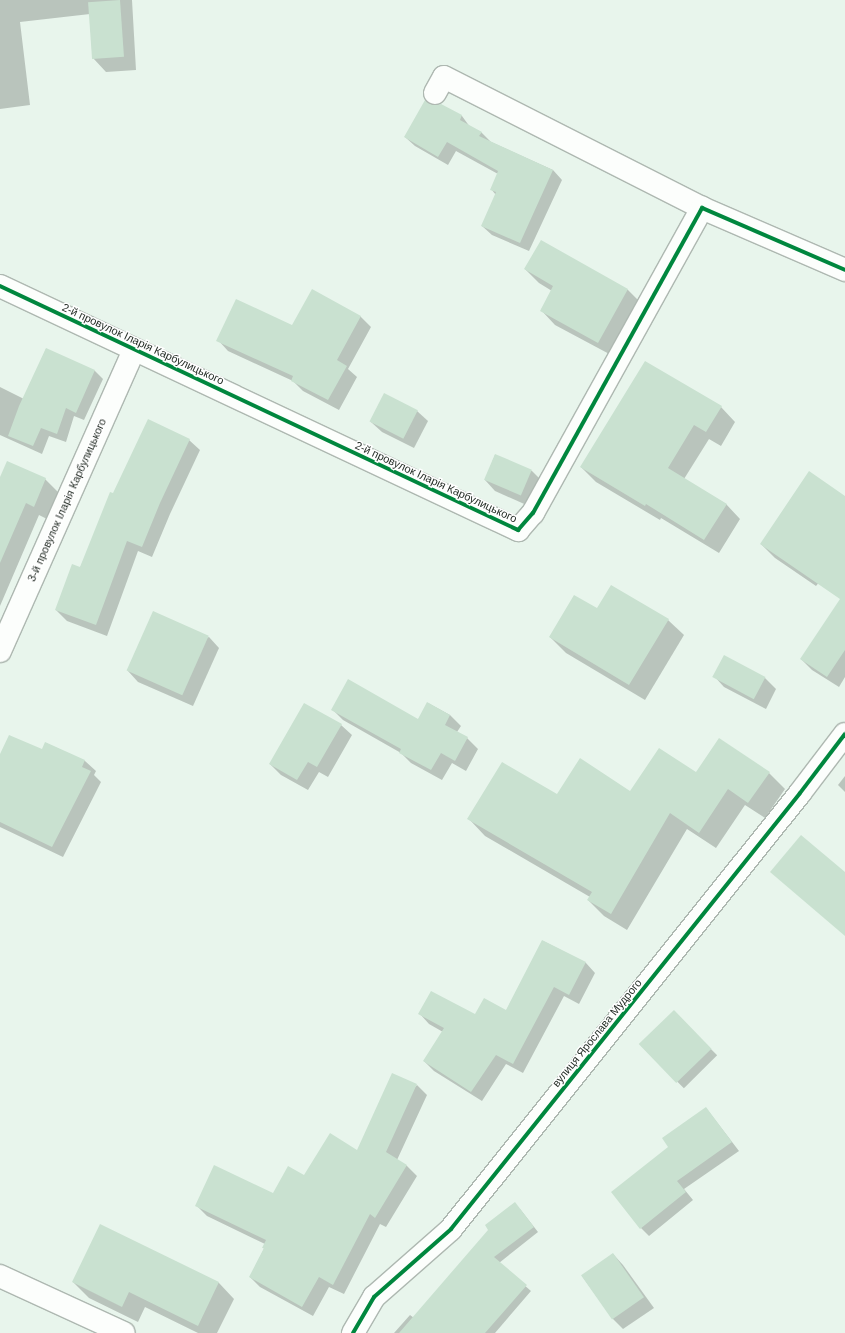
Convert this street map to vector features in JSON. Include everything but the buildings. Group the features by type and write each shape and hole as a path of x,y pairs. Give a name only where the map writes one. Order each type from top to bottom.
{"street":[{"path":"435,93 444,77 702,208 845,270"},
{"name":"2-й провулок Іларія Карбулицького","path":"0,286 518,530 533,513 702,208"},
{"name":"3-й провулок Іларія Карбулицького","path":"0,650 134,350"},
{"name":"вулиця Ярослава Мудрого","path":"353,1333 374,1297 451,1229 800,793 845,734"},
{"path":"0,1276 124,1333"}],"cycle path":[{"path":"0,286 518,530 533,513 702,208 845,270"},
{"path":"353,1333 374,1297 451,1229 800,793 845,734"}]}
